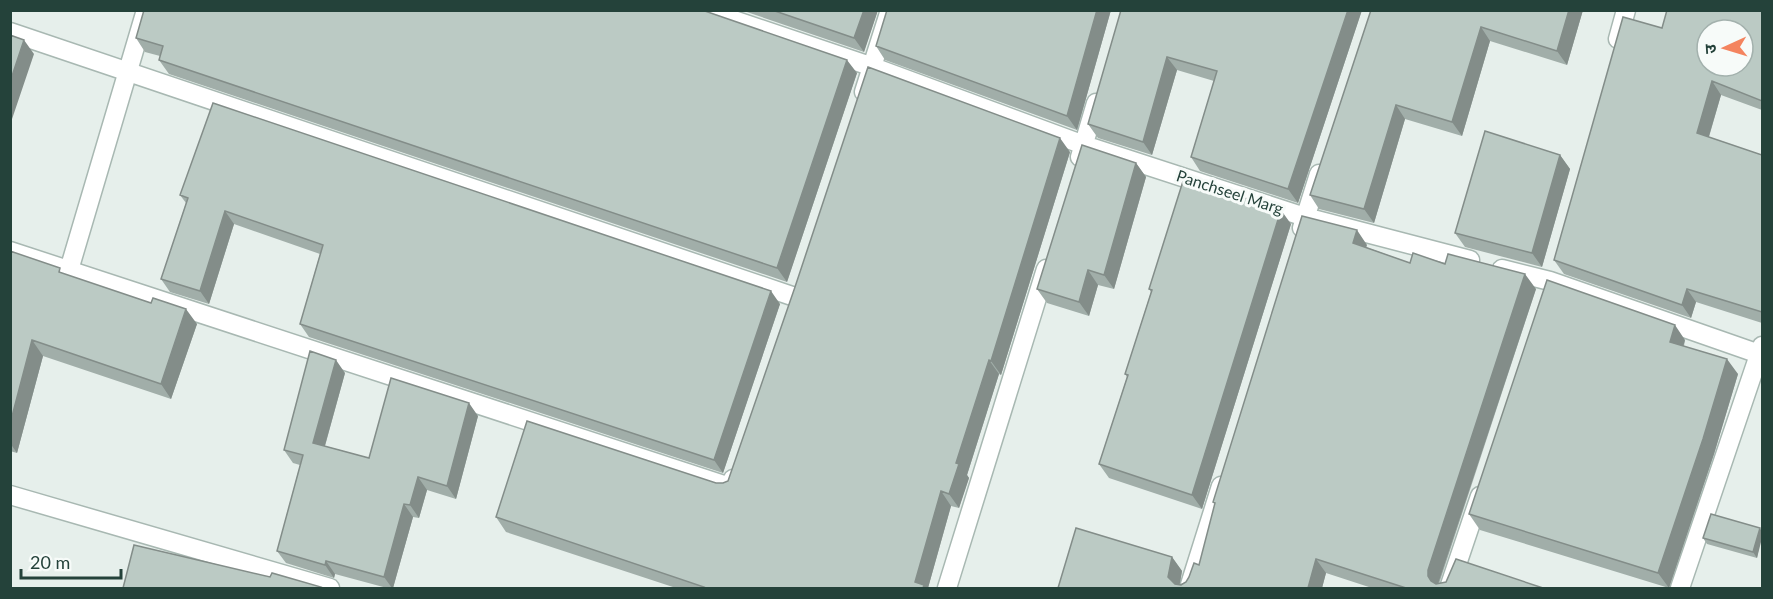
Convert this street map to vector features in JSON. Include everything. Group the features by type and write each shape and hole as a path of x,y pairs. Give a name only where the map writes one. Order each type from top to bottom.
{"street":[{"path":"69,270 146,10"},
{"name":"Panchseel Marg","path":"704,10 873,67 1084,145 1305,217 1549,287 1762,352"},
{"path":"858,111 890,10"},
{"path":"1613,56 1626,10"},
{"path":"10,32 793,303 802,275"},
{"path":"1073,179 1100,89"},
{"path":"1298,239 1323,162"},
{"path":"947,588 1052,248"},
{"path":"10,251 730,488 738,465"},
{"path":"1549,287 1557,259"},
{"path":"1680,588 1762,352"},
{"path":"1189,588 1228,465"},
{"path":"1449,588 1487,475"},
{"path":"10,495 330,588"}],"building":[{"path":"144,10 702,10 847,60 777,268 159,60 163,46 136,38"},
{"path":"772,10 864,10 854,38"},
{"path":"887,10 1097,10 1067,116 876,46"},
{"path":"1121,10 1348,10 1288,189 1191,157 1217,71 1167,57 1143,142 1088,124"},
{"path":"1371,10 1569,10 1557,51 1481,27 1452,122 1396,105 1364,209 1310,195"},
{"path":"1667,10 1762,10 1762,101 1712,81 1697,133 1762,155 1762,312 1687,289 1682,305 1554,260 1623,17 1662,28"},
{"path":"10,35 24,40 10,82"},
{"path":"868,67 1060,138 991,361 989,360 956,463 959,464 949,494 941,491 915,582 924,585 923,588 703,588 496,517 527,421 716,483 728,481"},
{"path":"213,103 771,291 714,460 300,324 323,245 225,211 200,291 161,279 188,198 180,195"},
{"path":"1485,131 1560,155 1532,253 1455,233"},
{"path":"1082,145 1136,163 1104,275 1088,270 1079,302 1037,289"},
{"path":"1184,178 1281,210 1192,495 1099,464 1128,375 1125,374 1152,290 1149,289"},
{"path":"1302,216 1357,230 1353,243 1410,263 1413,253 1445,264 1448,254 1525,274 1428,570 1428,576 1436,584 1446,582 1456,559 1543,588 1406,588 1316,559 1308,588 1058,588 1076,528 1172,557 1168,577 1175,584 1181,585 1186,582 1194,563 1199,565 1215,503 1213,502"},
{"path":"10,251 60,268 59,272 151,303 153,298 186,309 161,384 32,340 10,424"},
{"path":"1547,280 1675,325 1670,342 1727,359 1658,573 1469,514"},
{"path":"310,351 336,360 313,443 369,458 391,378 469,403 447,486 418,477 410,505 404,504 384,577 326,561 325,565 277,551 303,455 284,450"},
{"path":"1711,514 1760,528 1753,552 1703,538"},
{"path":"134,545 270,577 272,573 321,587 123,588"}]}
